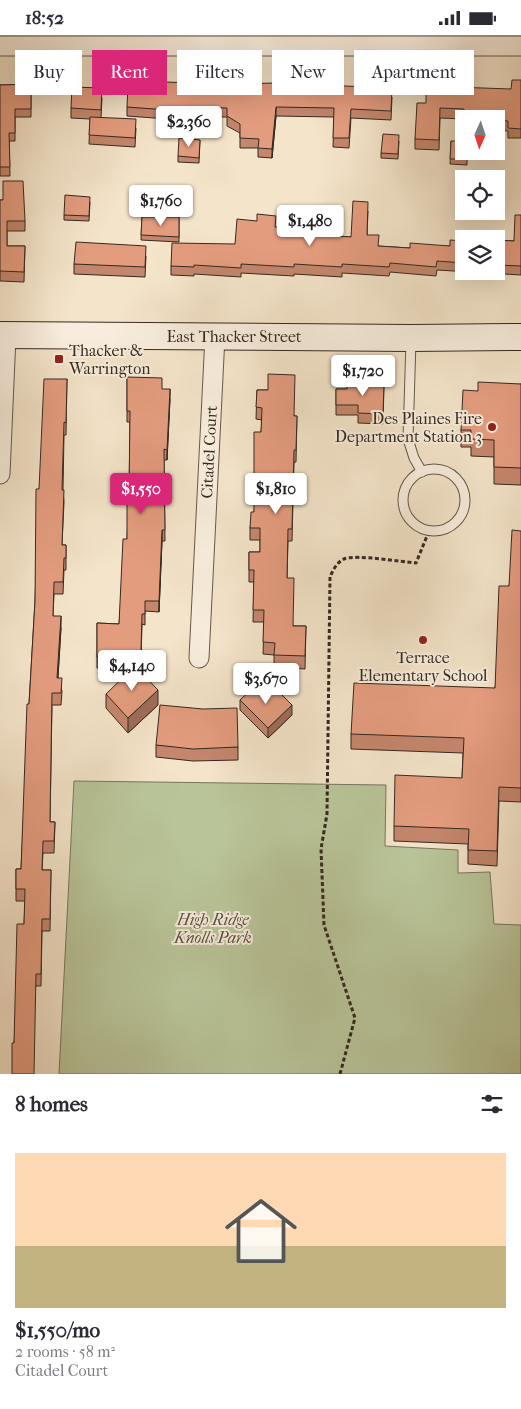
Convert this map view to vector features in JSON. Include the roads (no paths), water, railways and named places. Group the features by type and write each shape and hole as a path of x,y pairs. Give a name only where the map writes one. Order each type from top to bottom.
{"main road":[{"name":"East Thacker Street","path":"2,336 521,337"}],"street":[{"path":"0,46 521,46"},
{"path":"0,474 2,336"},
{"name":"Citadel Court","path":"199,658 215,336"}],"lane":[{"path":"411,338 408,439 414,458 422,472"},
{"path":"432,469 448,472 460,482 465,492 466,502 463,513 458,522 449,528 429,531 419,528 411,522 406,514 403,494 413,477 422,472 432,469"}],"place":[{"name":"Thacker & Warrington","path":"59,359"},
{"name":"Des Plaines Fire Department Station 3","path":"492,427"},
{"name":"Terrace Elementary School","path":"423,640"}],"park label":[{"name":"High Ridge Knolls Park","path":"213,928"}]}
